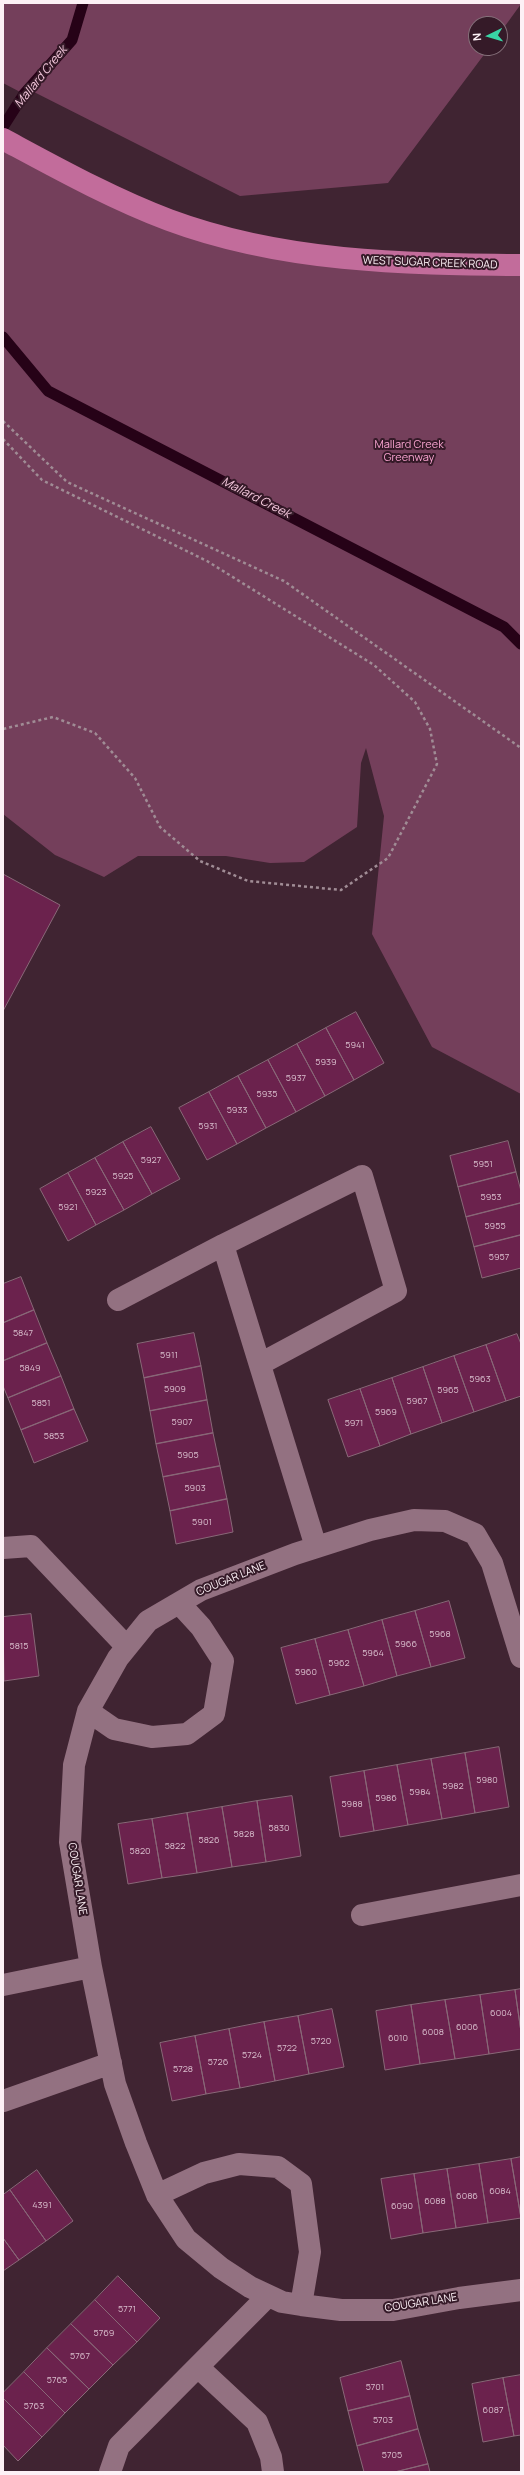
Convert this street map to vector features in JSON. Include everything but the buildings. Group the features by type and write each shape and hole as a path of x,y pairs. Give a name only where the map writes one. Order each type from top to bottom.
{"main road":[{"name":"WEST SUGAR CREEK ROAD","path":"3,139 99,190 170,220 260,246 356,260 396,263 521,265"}],"street":[{"path":"118,1300 223,1245 362,1176 396,1291 260,1364"},
{"path":"223,1245 316,1547"},
{"name":"COUGAR LANE","path":"521,1657 492,1563 475,1534 445,1521 414,1520 370,1530 316,1547 201,1590 148,1621 118,1658 88,1711 74,1764 70,1842 91,1967 115,2084 136,2143 157,2195 186,2239 221,2268 250,2287 282,2302 341,2310 393,2310 459,2298 521,2290"},
{"path":"3,1548 30,1546 127,1647"},
{"path":"88,1711 114,1729 152,1738 187,1734 214,1714 223,1661 201,1627 179,1603"},
{"path":"362,1915 521,1885"},
{"path":"3,1985 91,1967"},
{"path":"3,2101 111,2063"},
{"path":"157,2195 204,2173 239,2164 278,2167 301,2184 307,2216 310,2252 302,2305"},
{"path":"110,2472 119,2446 268,2296"},
{"path":"198,2366 257,2422 271,2457 273,2472"}],"path":[{"path":"3,421 67,482 284,581 521,748"},
{"path":"3,439 42,480 207,561 374,665 414,702 430,729 437,764 388,858 341,890 248,881 200,861 160,827 135,778 95,733 53,717 3,729"}],"green space":[{"path":"3,3 521,3 508,22 508,16 468,16 468,56 483,56 388,183 240,196 28,89 24,94 3,83"},
{"name":"Mallard Creek Greenway","path":"3,139 99,190 260,246 521,263 521,1094 432,1047 372,934 384,816 366,748 361,763 357,827 304,862 270,863 226,856 138,856 104,877 55,855 3,814"}],"waterway":[{"name":"Mallard Creek","path":"3,127 24,94 72,40 83,3"},
{"name":"Mallard Creek","path":"3,337 48,391 504,627 521,644"}]}
